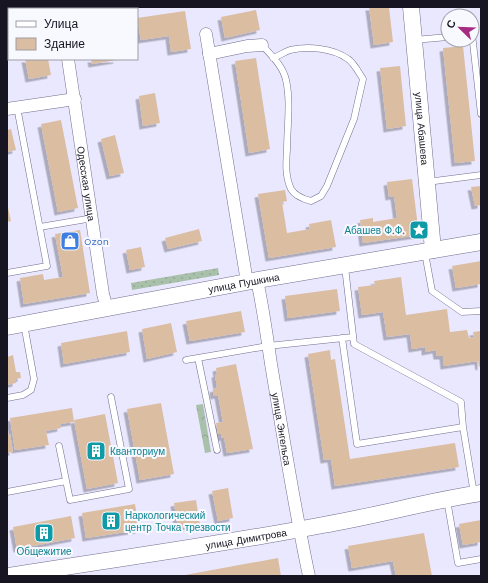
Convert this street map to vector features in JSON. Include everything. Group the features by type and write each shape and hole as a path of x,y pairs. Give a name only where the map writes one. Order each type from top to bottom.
{"main road":[{"name":"улица Абашева","path":"411,7 427,182 429,250"},
{"name":"улица Пушкина","path":"7,327 252,281 481,242"},
{"name":"улица Димитрова","path":"8,576 299,530 365,518 477,493"}],"street":[{"name":"улица Энгельса","path":"206,34 252,281 263,306 268,346 299,530 309,576"},
{"path":"209,54 247,46 262,45"},
{"name":"Одесская улица","path":"68,60 103,294 107,309"},
{"path":"12,108 75,99"}],"lane":[{"path":"414,40 440,38"},
{"path":"262,45 273,58 281,67 286,79 288,104 286,172 291,190 299,198 311,201 321,196 327,186 354,119 363,79 349,59 332,51 314,48 289,50 273,58"},
{"path":"474,48 481,114"},
{"path":"7,273 47,266 40,227 12,108"},
{"path":"427,182 481,175"},
{"path":"40,227 87,219"},
{"path":"429,250 432,291 462,312 481,311"},
{"path":"345,265 354,344 461,402 463,427 477,493"},
{"path":"7,398 23,395 31,390 34,379 24,324"},
{"path":"186,360 268,346 353,337"},
{"path":"342,338 358,444 463,427"},
{"path":"198,358 217,450"},
{"path":"59,446 70,500 128,489 111,397"},
{"path":"7,492 66,481"},
{"path":"446,499 458,563 481,558"}],"green space":[{"path":"218,268 219,275 132,290 131,283"},
{"path":"203,404 211,452 205,453 196,405"}],"building":[{"path":"369,7 389,7 393,42 374,45"},
{"path":"256,10 260,30 225,38 221,17"},
{"path":"185,11 191,49 171,52 169,36 141,40 138,18"},
{"path":"443,48 463,48 475,161 455,163"},
{"path":"256,58 270,149 249,153 235,61"},
{"path":"25,60 48,60 51,75 29,79"},
{"path":"91,60 117,60 92,64"},
{"path":"400,66 406,126 387,129 380,68"},
{"path":"155,93 160,123 143,126 139,96"},
{"path":"61,120 78,208 58,212 41,124"},
{"path":"11,129 16,150 7,152 7,130"},
{"path":"115,135 124,173 110,176 101,139"},
{"path":"412,179 419,235 363,243 360,220 373,218 373,222 397,218 394,196 389,197 387,182"},
{"path":"481,186 481,205 475,206 471,187"},
{"path":"285,190 287,201 282,202 287,233 310,229 309,224 331,220 336,247 269,258 258,194"},
{"path":"7,203 11,221 7,222"},
{"path":"199,229 202,241 168,249 165,238"},
{"path":"80,230 90,293 24,304 20,278 43,274 44,280 63,277 55,234"},
{"path":"141,247 145,267 130,270 126,250"},
{"path":"481,261 481,284 456,288 452,266"},
{"path":"401,277 406,315 447,309 450,332 467,330 469,338 474,337 473,332 481,331 481,366 479,367 478,361 444,366 443,356 437,356 436,350 425,352 425,347 412,349 410,334 387,337 383,312 362,315 358,287 375,285 374,281"},
{"path":"337,289 340,311 288,318 285,296"},
{"path":"241,311 245,332 190,341 186,321"},
{"path":"171,323 177,352 147,359 142,329"},
{"path":"127,331 130,352 64,364 61,343"},
{"path":"330,350 331,360 335,359 350,459 455,443 459,467 335,486 331,459 324,460 308,354"},
{"path":"13,355 16,372 20,372 21,378 16,379 16,383 7,385 7,357"},
{"path":"236,364 253,449 227,453 224,437 221,438 221,434 218,434 216,423 223,422 218,395 214,396 213,389 217,388 215,374 217,374 216,368"},
{"path":"161,403 174,474 140,480 127,409"},
{"path":"72,408 74,422 60,424 61,428 46,431 49,445 15,450 10,418"},
{"name":"Кванториум","path":"105,414 118,483 87,489 74,420"},
{"path":"7,434 10,434 13,452 7,453"},
{"path":"228,488 233,518 218,521 212,491"},
{"path":"196,500 200,525 178,528 174,503"},
{"name":"Наркологический центр Точка трезвости","path":"135,504 139,530 86,538 82,513"},
{"name":"Общежитие","path":"71,516 75,538 17,549 13,527"},
{"path":"481,520 481,542 463,545 459,524"},
{"path":"424,533 432,576 396,576 393,561 352,568 348,546"},
{"path":"278,558 281,576 185,576 185,575"}],"place":[{"name":"Абашев Ф.Ф.","path":"419,230"},
{"name":"Ozon","path":"70,241"},
{"name":"Кванториум","path":"96,451"},
{"name":"Наркологический центр Точка трезвости","path":"111,521"},
{"name":"Общежитие","path":"44,533"}]}
